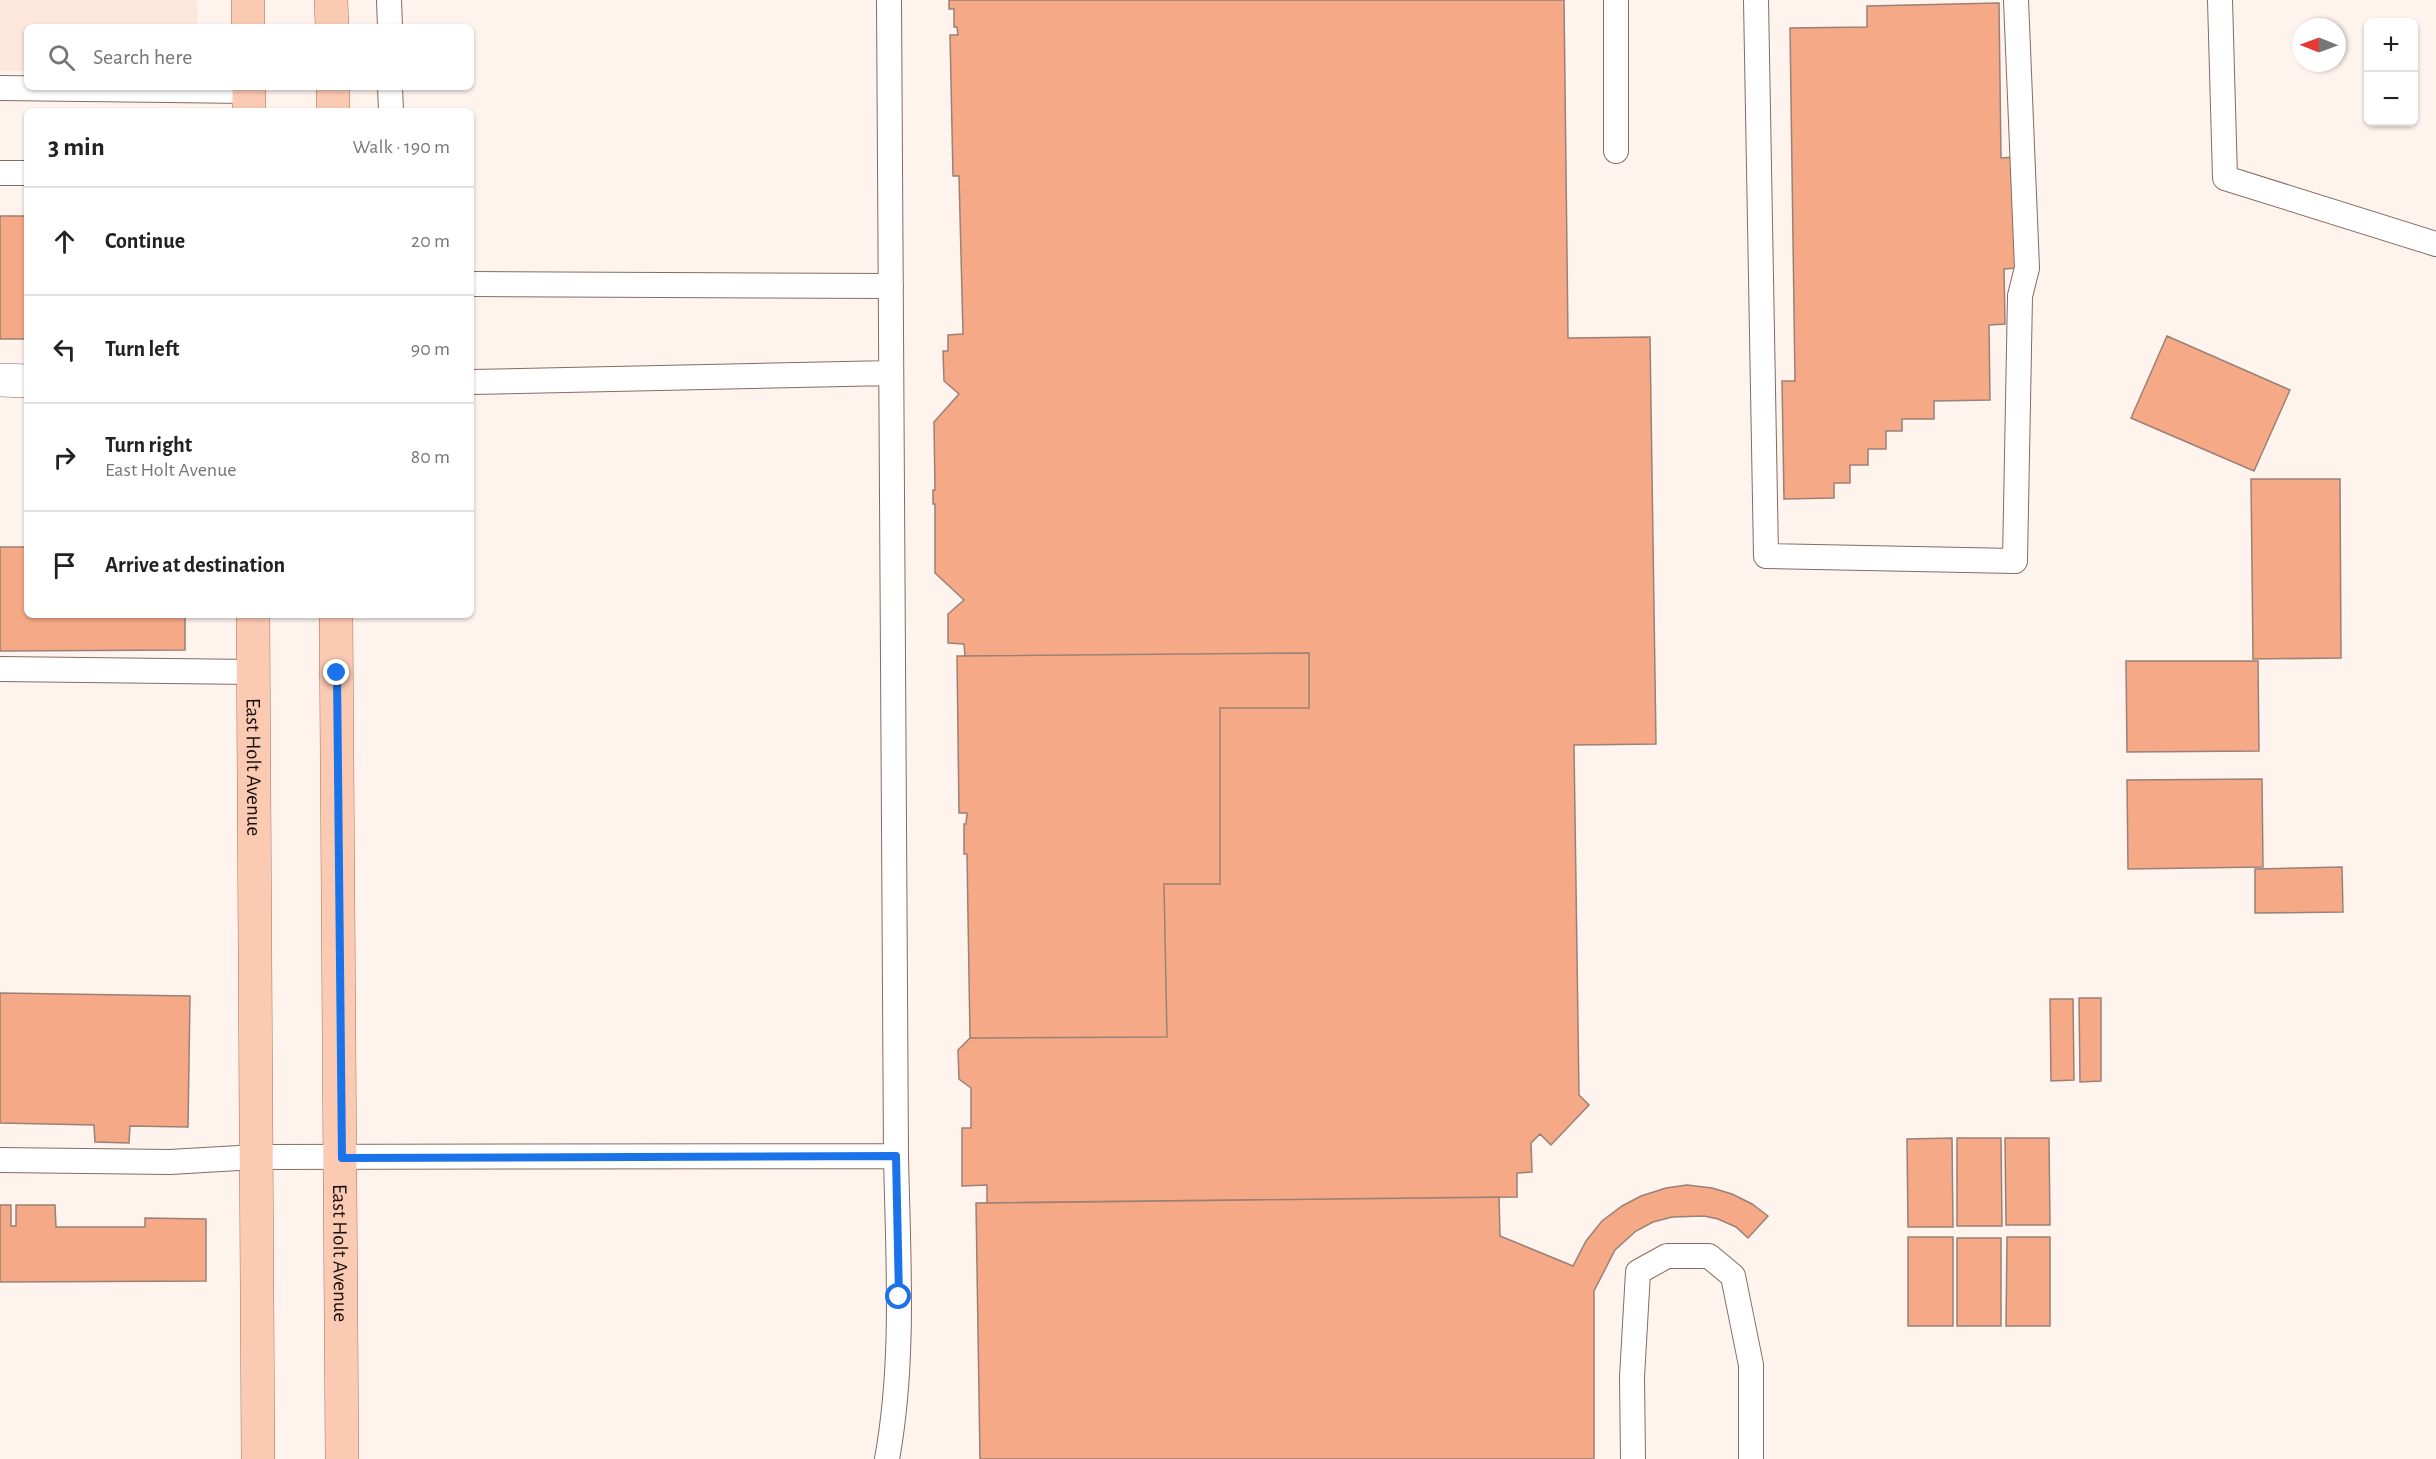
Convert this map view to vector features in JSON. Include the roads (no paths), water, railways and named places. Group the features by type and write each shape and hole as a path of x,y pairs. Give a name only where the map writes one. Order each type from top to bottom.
{"main road":[{"path":"248,0 248,24"},
{"path":"331,0 332,24"},
{"path":"333,90 333,108"},
{"name":"East Holt Avenue","path":"253,618 258,1459"},
{"name":"East Holt Avenue","path":"336,618 342,1158 340,1235 342,1459"}],"street":[{"path":"0,380 24,381"}],"lane":[{"path":"389,0 390,24"},
{"path":"887,1459 895,1417 899,1297 896,1156 889,0"},
{"path":"1616,0 1616,151"},
{"path":"1756,0 1766,556 2015,561 2020,296 2027,268 2016,0"},
{"path":"2220,0 2224,178 2436,244"},
{"path":"0,88 48,100 249,96"},
{"path":"390,90 391,108"},
{"path":"0,172 24,173"},
{"path":"474,284 891,286"},
{"path":"474,382 891,373"},
{"path":"0,669 253,672"},
{"path":"0,1160 170,1162 256,1157 896,1156"},
{"path":"1633,1459 1632,1377 1638,1272 1667,1256 1709,1256 1733,1276 1751,1365 1751,1459"}]}
